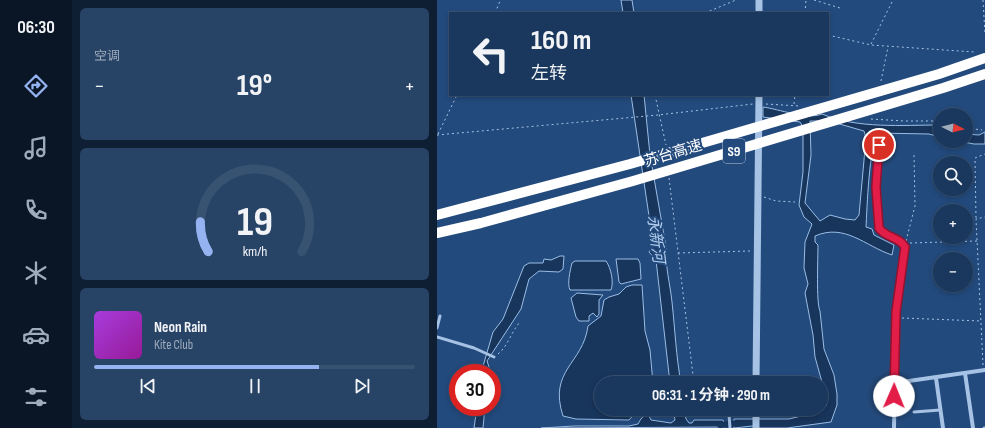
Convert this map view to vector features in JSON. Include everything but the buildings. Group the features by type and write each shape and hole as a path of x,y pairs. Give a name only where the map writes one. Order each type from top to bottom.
{"highway":[{"name":"苏台高速","path":"437,215 637,162 878,92 939,74 981,55"},
{"name":"苏台高速","path":"437,233 481,223 648,176 943,88 985,74"}],"street":[{"path":"759,0 759,12"},
{"path":"756,376 759,96"},
{"path":"879,145 876,187 879,228 881,231 899,240 905,247 895,318 894,428"},
{"path":"895,383 984,370"},
{"path":"965,373 973,428"},
{"path":"936,378 943,428"},
{"path":"756,416 756,428"}],"lane":[{"path":"437,328 440,316"},
{"path":"437,337 482,351 494,357"},
{"path":"914,412 940,410"},
{"path":"729,416 729,428"}],"path":[{"path":"707,12 736,0"},
{"path":"805,12 806,0"},
{"path":"814,0 840,8"},
{"path":"871,45 893,0"},
{"path":"983,0 985,34"},
{"path":"495,12 500,1"},
{"path":"829,35 871,45 981,55"},
{"path":"437,135 456,96"},
{"path":"655,96 658,115 666,144"},
{"path":"793,105 795,96"},
{"path":"437,135 652,116 759,103"},
{"path":"973,129 982,130"},
{"path":"905,247 915,206 914,153"},
{"path":"984,370 976,219 975,158 985,154"},
{"path":"669,175 677,253 694,376"},
{"path":"757,196 795,202"},
{"path":"976,219 985,217"},
{"path":"905,247 916,242 977,241"},
{"path":"677,253 757,250"},
{"path":"895,318 981,321"},
{"path":"494,357 502,350 514,328 520,322"}],"water":[{"path":"621,0 632,0 634,12 623,12"},
{"name":"永新河","path":"631,96 644,96 650,155 666,247 667,268 680,376 669,376 656,260 649,252 652,247 649,216"},
{"path":"763,107 809,116 822,114 836,119 865,124 933,125 933,135 878,133 875,140 872,151 869,178 866,227 872,229 874,235 894,245 892,255 855,237 845,234 836,232 815,236 815,242 818,245 818,299 824,349 834,375 837,394 837,405 831,422 787,428 759,428 752,426 734,428 734,419 789,419 801,416 828,416 828,376 820,376 815,357 813,335 805,293 808,284 804,268 805,242 812,224 804,217 799,205 803,172 803,127 800,122 763,117","holes":["810,121 829,121 864,131 866,138 859,215 855,220 830,215 820,221 805,203 811,155"]},
{"path":"985,132 985,144 973,144 973,135 979,135"},
{"path":"564,256 563,269 559,272 539,271 529,279 521,309 487,361 488,364 484,364 493,332 503,319 524,266 529,263 543,263 544,259 551,260"},
{"path":"616,259 638,259 640,263 641,279 621,284 619,282"},
{"path":"575,261 606,261 611,275 611,290 570,290 570,273 572,263"},
{"path":"632,285 642,285 645,331 650,350 652,376 594,376 594,416 632,416 629,420 576,419 563,416 560,400 560,388 563,377 580,350 585,339 588,326 601,316 604,300 619,294 626,287"},
{"path":"577,293 603,295 599,300 599,314 597,317 593,313 589,316 589,321 579,321 576,317 571,298"},
{"path":"476,416 484,416 483,428 474,428"},
{"path":"645,416 649,416 651,420 671,423 675,420 674,416 685,416 689,423 692,423 694,420 723,420 726,427 541,428 574,426 629,426 638,424"}],"waterway":[{"path":"720,425 742,423"}],"route":[{"path":"879,145 876,187 879,228 881,231 899,240 905,247 895,324 894,396"}]}
